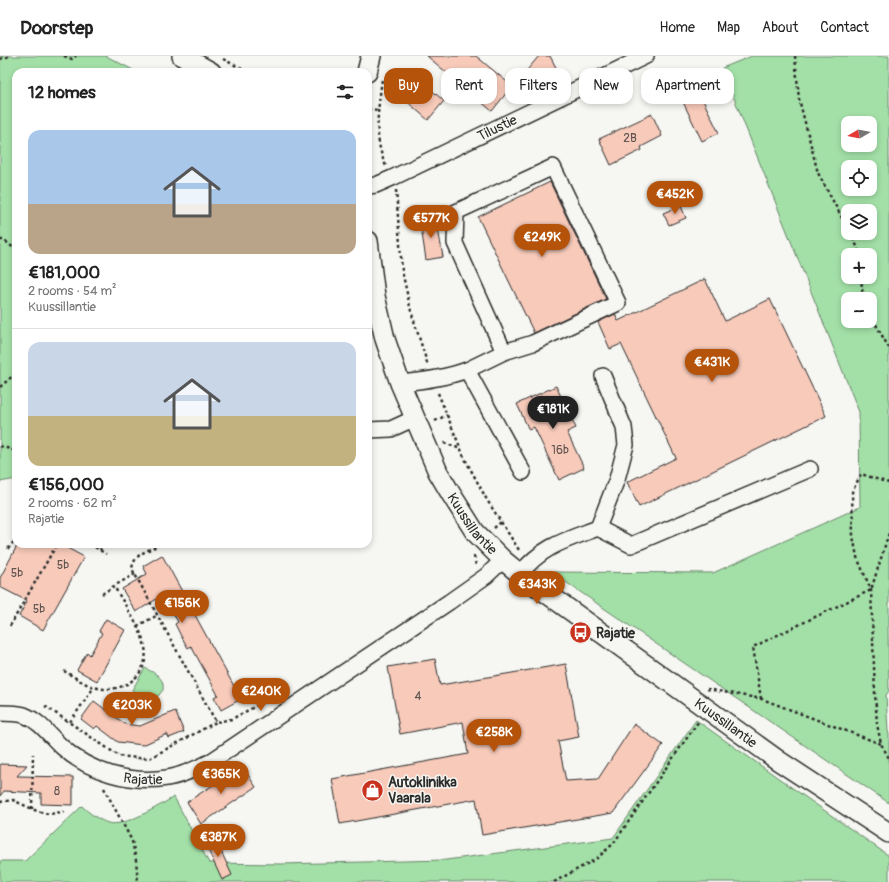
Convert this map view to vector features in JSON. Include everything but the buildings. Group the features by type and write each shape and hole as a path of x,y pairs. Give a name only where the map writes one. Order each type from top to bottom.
{"main road":[{"path":"182,56 204,68"},
{"path":"368,68 371,56"},
{"name":"Kuussillantie","path":"372,276 385,339 400,383 424,420 438,472 475,532 503,560 524,569 707,709 779,761 889,833"}],"street":[{"name":"Tilustie","path":"372,186 392,178 646,56"},
{"path":"400,383 432,380 454,375 504,352 533,343 618,303 553,167 456,212 455,244 504,352"},
{"path":"467,370 523,472"},
{"path":"524,569 551,546 598,528 617,479 626,446 624,427 603,376"},
{"path":"372,430 391,429 424,420"},
{"path":"598,528 631,545 810,469"},
{"name":"Rajatie","path":"0,713 25,715 36,722 67,751 78,759 94,768 117,776 143,780 162,779 189,772 210,762 482,580 503,560"}],"path":[{"path":"0,59 10,56"},
{"path":"64,56 72,59 76,56"},
{"path":"218,56 240,68"},
{"path":"795,56 799,99 818,173 841,216"},
{"path":"372,109 378,110 378,135 381,154 397,193 402,271 411,311 432,380 461,449 524,569"},
{"path":"0,240 4,240 12,247"},
{"path":"877,327 889,348"},
{"path":"0,387 12,376"},
{"path":"424,420 447,415"},
{"path":"442,443 461,449"},
{"path":"0,446 12,450"},
{"path":"871,590 857,557 852,536 852,492 861,474 889,483"},
{"path":"889,533 871,590 877,724 881,744 889,758"},
{"path":"8,549 12,544"},
{"path":"10,626 55,548"},
{"path":"97,548 106,554"},
{"path":"153,548 137,556 133,562 132,569 216,722"},
{"path":"102,594 135,574"},
{"path":"64,671 94,687 112,688 122,687 130,683 142,668 146,652 144,643 137,626 114,586"},
{"path":"762,700 753,647 871,590"},
{"path":"137,626 158,615"},
{"path":"70,722 94,687"},
{"path":"704,688 762,700 881,744"},
{"path":"45,706 119,756 150,758 216,722 232,719 283,691"},
{"path":"554,882 596,859 613,844 707,709"},
{"path":"32,809 33,754"},
{"path":"94,768 132,841 136,860 138,882"},
{"path":"0,802 13,800 32,809 49,814 64,811"}],"green space":[{"path":"0,56 106,56 129,68 12,68 12,480 0,482"},
{"path":"752,56 889,56 889,691 886,695 889,734 889,803 551,572 713,573 860,507 859,412 734,98 734,68 722,68"},
{"path":"145,668 161,679 163,690 158,696 144,697 138,695 132,690"},
{"path":"696,720 889,856 889,882 0,882 0,861 25,861 82,806 101,820 115,824 142,815 174,797 209,863 281,864 446,860 613,838"}],"place":[{"name":"Rajatie","path":"580,633"},
{"name":"Autoklinikka Vaarala","path":"372,790"}]}
